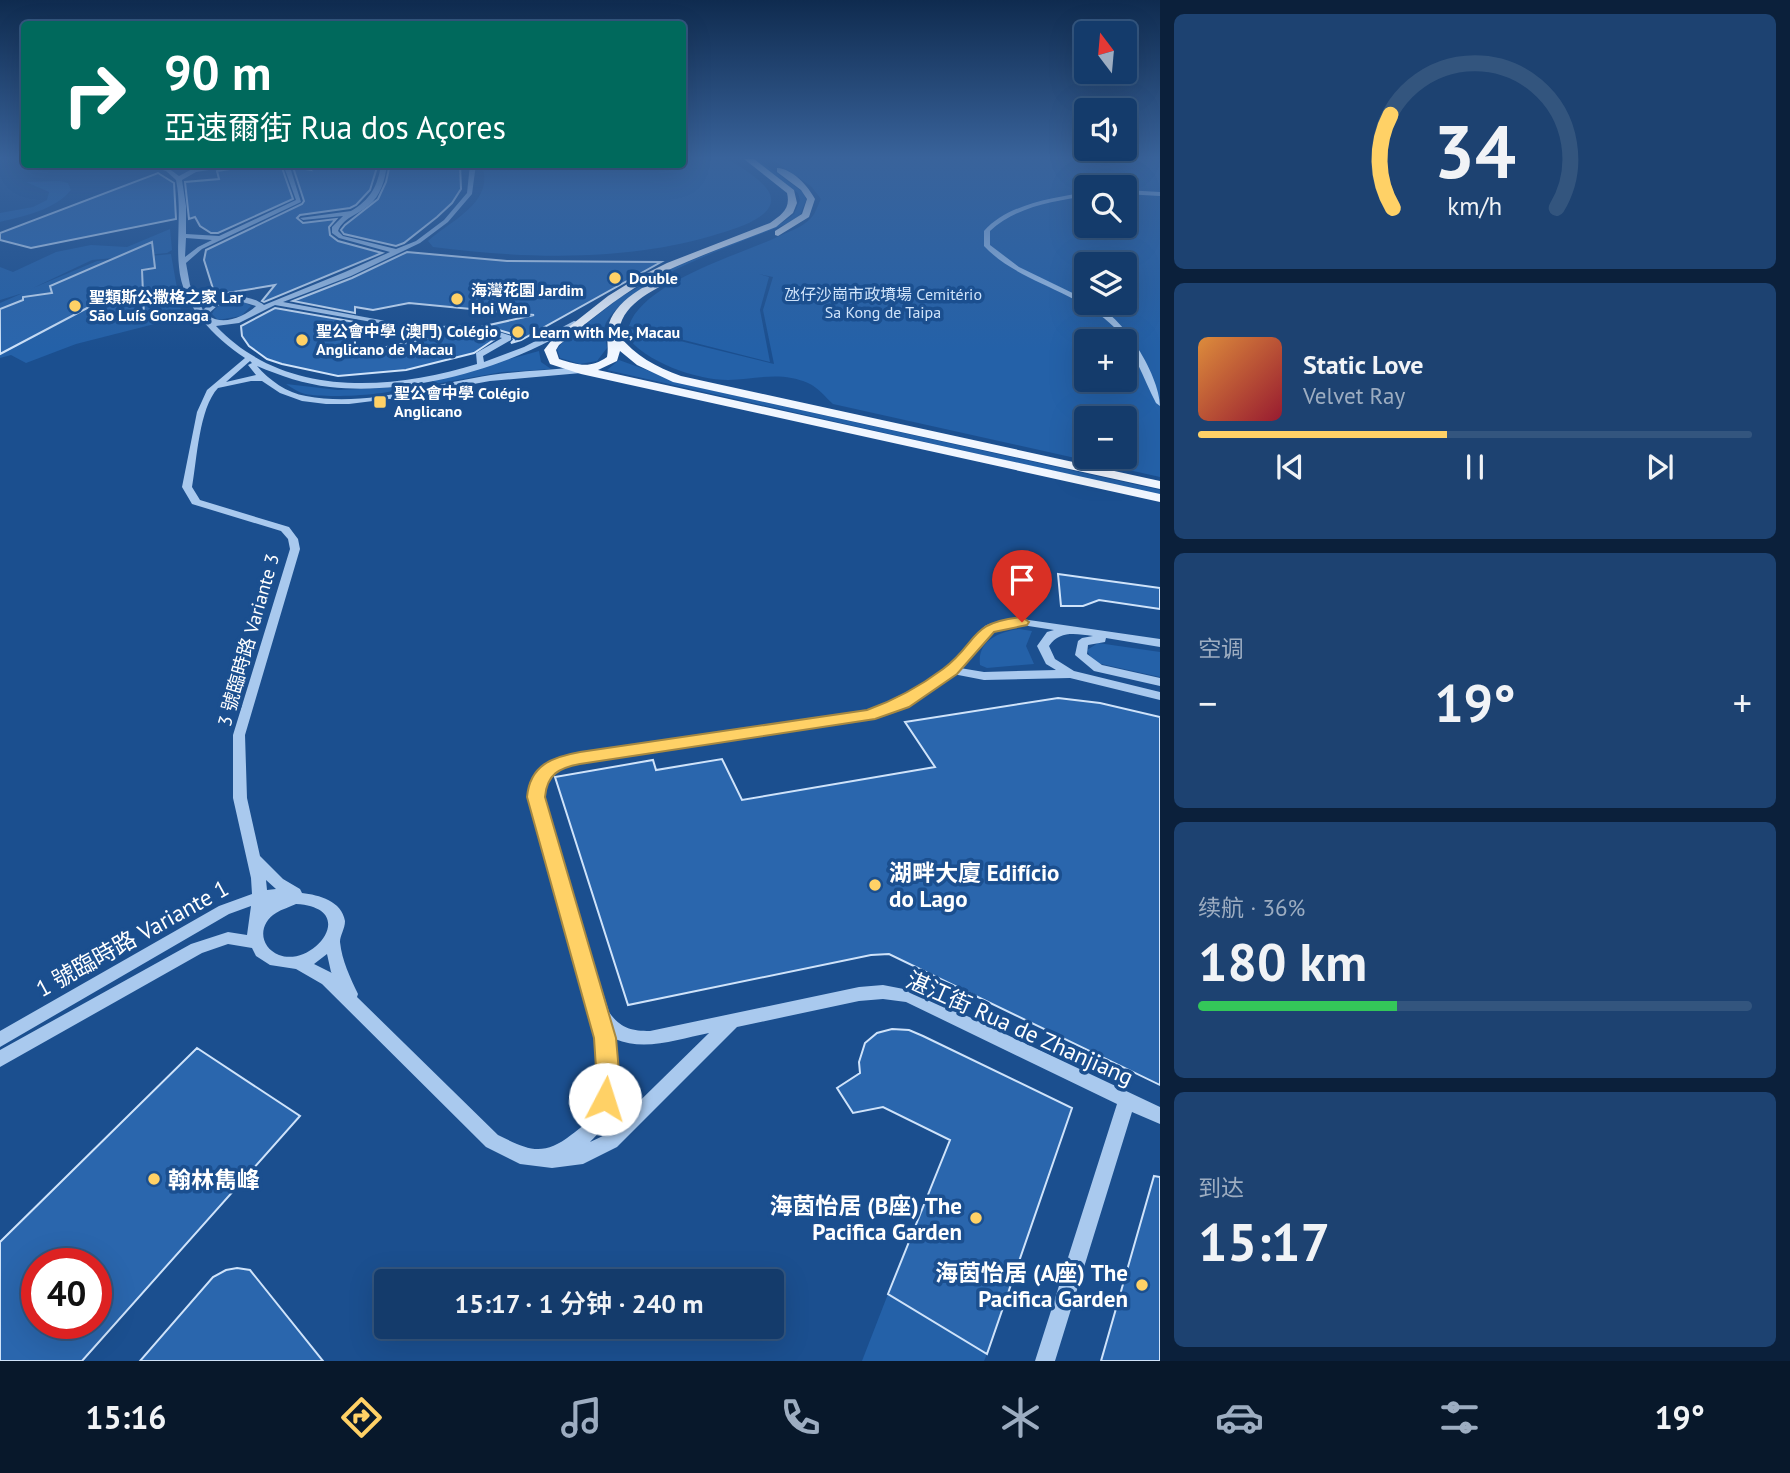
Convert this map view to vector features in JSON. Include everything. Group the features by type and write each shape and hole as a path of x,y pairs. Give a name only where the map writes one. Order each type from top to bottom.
{"main road":[{"path":"777,223 661,270 612,298 578,323 550,350 554,361 581,370 1160,498"},
{"path":"581,370 609,362 615,351 614,325 622,312 654,286 786,229 795,223"},
{"path":"614,336 621,347 638,361 677,379 1160,485"}],"street":[{"path":"183,223 185,283 195,303 263,377 295,397 324,401 491,378 581,370"},
{"path":"183,262 200,248 253,223"},
{"path":"340,223 333,229 336,235 398,252"},
{"path":"206,317 225,324 240,320 257,310 398,252 442,223"},
{"path":"998,223 986,231 987,246 1011,265 1098,309 1115,324 1127,338 1160,403"},
{"path":"183,236 220,238"},
{"path":"194,298 250,300 317,286"},
{"path":"250,300 259,303 257,310"},
{"path":"206,317 208,306 227,301"},
{"path":"274,303 386,323"},
{"path":"237,350 235,332 240,320"},
{"path":"213,388 263,377 358,387 407,381 512,356 578,323"},
{"path":"425,330 452,327 495,332 508,338 479,355 481,365"},
{"path":"248,359 283,375 329,386"},
{"path":"213,388 248,359"},
{"path":"407,381 422,386 417,390"},
{"name":"3 號臨時路 Variante 3","path":"213,388 201,412 187,487 190,495 196,502 269,522 285,530 293,539 295,549 239,735 240,797 255,860 260,897 256,924"},
{"path":"552,1159 584,1138 601,1115 608,1083 605,1038 595,994 536,797 537,783 545,771 562,762 580,758 869,716 903,704 951,670 989,628 1004,623 1022,622 1160,645"},
{"path":"1070,674 1050,661 1043,646 1051,635 1071,630"},
{"path":"1160,645 1099,638 1086,641 1080,650 1085,660 1098,668 1160,682"},
{"path":"951,670 984,676 1070,674 1160,696"},
{"path":"255,860 269,875 292,892 309,898 330,908 336,917 337,928 332,939 311,958 297,962 274,961 265,957 255,942 256,924 266,912 279,903 309,898"},
{"path":"224,910 253,888 258,878"},
{"name":"1 號臨時路 Variante 1","path":"0,1040 224,910 260,897 292,892"},
{"name":"1 號臨時路 Variante 1","path":"0,1059 197,948 228,938 255,942"},
{"path":"332,939 338,972 355,1004"},
{"path":"297,962 328,979 492,1141 520,1155 552,1159 583,1155 611,1141 732,1021"},
{"name":"湛江街 Rua de Zhanjiang","path":"595,994 604,1019 615,1033 631,1039 650,1038 859,994 883,992 908,996 1160,1116"},
{"path":"1045,1361 1127,1101"}],"green space":[{"path":"453,223 748,223 687,242 615,253 505,254 433,247 428,241"},
{"path":"789,223 690,263 640,290 621,305 605,324 607,348 597,361 580,364 560,358 557,349 564,341 621,297 673,268"},
{"name":"氹仔沙崗市政墳場 Cemitério Sa Kong de Taipa","path":"806,223 1074,223 1074,238 1137,238 1137,223 1160,223 1160,477 1124,469 1137,469 1137,406 1074,406 1074,458 833,404 815,387 798,379 768,377 728,380 687,373 645,353 626,335 627,328 774,364 763,310 773,277 759,274 769,277 760,310 770,362 629,326 637,311 670,284"},
{"path":"170,229 172,250 167,253 92,260 33,288 97,261 171,254 182,317 76,344 26,363 11,355 0,358 0,303 23,293 0,300 0,267 13,272 56,252 91,245 127,247"},
{"path":"244,302 251,306 241,316 218,320 212,314 221,305"},
{"path":"539,351 541,362 551,369 502,372 435,384 432,380"},
{"path":"619,360 688,385 1160,490 1160,495 607,370"},
{"path":"286,384 338,390 404,387 372,394 327,396 305,394"},
{"path":"1019,629 1032,631 1026,646 1034,664 987,668 980,665 985,644 997,635"},
{"path":"1098,643 1160,652 1160,677 1097,663 1087,650"},
{"path":"888,1294 987,1354 984,1361 862,1361"}],"building":[{"path":"28,223 158,223 31,248 0,240 0,233"},
{"path":"198,223 241,223 218,233 211,233"},
{"path":"263,223 333,223 329,227 330,235 338,241 382,253 264,302 262,301 275,285 215,295 204,260 206,250"},
{"path":"348,223 430,223 396,246 344,234 341,230"},
{"name":"聖類斯公撒格之家 Lar São Luís Gonzaga","path":"152,242 155,268 142,270 144,316 88,322 89,307 0,354 0,309 23,300 23,297 52,293 50,286"},
{"name":"海灣花園 Jardim Hoi Wan","path":"407,252 507,261 661,262 521,340 511,343 514,340 512,334 485,326 534,315 409,303 373,310 355,307 355,313 293,301 352,278"},
{"name":"聖公會中學 (澳門) Colégio Anglicano de Macau","path":"275,308 355,322 355,354 450,333 495,339 474,353 406,370 338,376 267,359 249,346 242,336 241,326"},
{"path":"1058,574 1160,588 1160,609 1099,600 1083,606 1061,606"},
{"name":"湖畔大廈 Edifício do Lago","path":"1058,698 1100,703 1160,717 1160,1085 889,954 871,955 628,1005 555,777 653,760 656,770 722,759 742,800 935,767 905,722"},
{"name":"海茵怡居 (B座) The Pacifica Garden","path":"892,1029 909,1030 923,1036 1072,1108 987,1354 888,1294 950,1140 883,1107 853,1113 837,1088 860,1073 859,1062 865,1043 877,1033"},
{"name":"翰林雋峰","path":"197,1048 300,1116 112,1327 112,1248 21,1248 21,1339 102,1339 82,1361 0,1361 0,1242"},
{"name":"海茵怡居 (A座) The Pacifica Garden","path":"1154,1176 1160,1177 1160,1361 1101,1361"},
{"path":"237,1268 250,1270 323,1361 140,1361 213,1277"}],"place":[{"name":"Double","path":"615,278"},
{"name":"海灣花園 Jardim Hoi Wan","path":"457,299"},
{"name":"聖類斯公撒格之家 Lar São Luís Gonzaga","path":"75,306"},
{"name":"Learn with Me, Macau","path":"518,332"},
{"name":"聖公會中學 (澳門) Colégio Anglicano de Macau","path":"302,340"},
{"name":"聖公會中學 Colégio Anglicano","path":"380,402"},
{"name":"湖畔大廈 Edifício do Lago","path":"875,885"},
{"name":"翰林雋峰","path":"154,1179"},
{"name":"海茵怡居 (B座) The Pacifica Garden","path":"976,1218"},
{"name":"海茵怡居 (A座) The Pacifica Garden","path":"1142,1285"}],"route":[{"path":"605,1099 608,1083 605,1038 595,994 536,797 537,783 545,771 562,762 580,758 869,716 903,704 916,696 951,670 989,628 1004,623 1022,622"}]}
